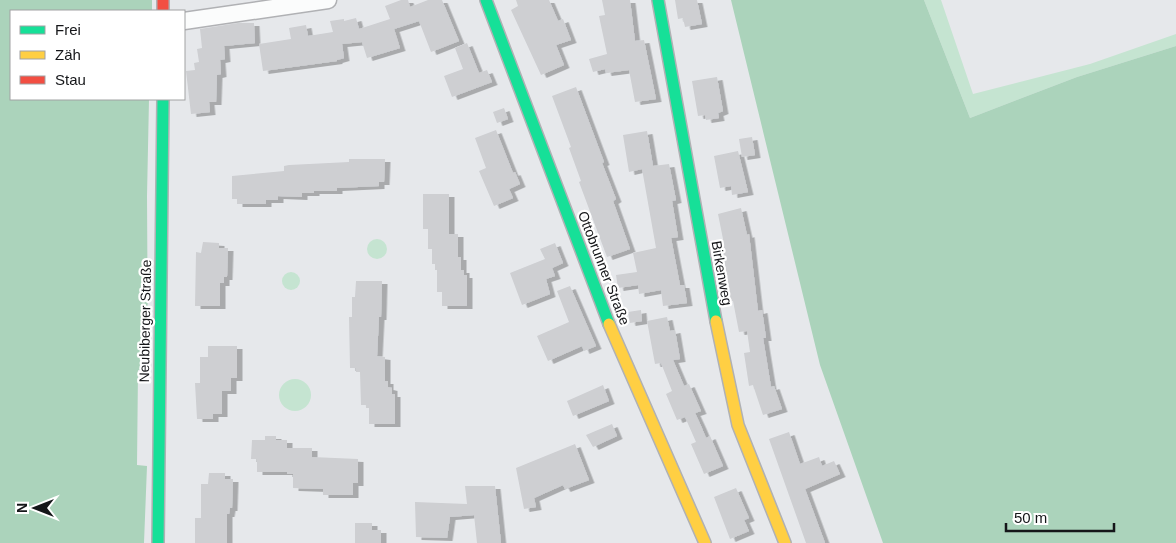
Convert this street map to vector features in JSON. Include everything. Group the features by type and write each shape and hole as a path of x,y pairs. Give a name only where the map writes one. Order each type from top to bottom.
{"street":[{"path":"185,21 328,0"},
{"name":"Ottobrunner Straße","path":"486,0 527,104 597,296 704,543"},
{"name":"Birkenweg","path":"658,0 713,309 738,425 784,543"},
{"name":"Neubiberger Straße","path":"158,543 163,100"}],"green space":[{"path":"0,0 152,0 152,10 10,10 10,100 149,100 147,196 148,370 138,370 137,465 147,466 144,543 0,543"},
{"path":"731,0 924,0 970,118 1077,77 1176,46 1176,543 883,543 820,365"},
{"path":"924,0 941,0 973,94 1090,64 1176,34 1176,46 1077,77 970,118"},
{"path":"377,239 384,242 387,249 384,256 377,259 370,256 367,249 370,242"},
{"path":"287,272 295,272 300,277 298,288 287,290 282,285 282,277"},
{"path":"295,379 306,384 311,395 306,406 295,411 284,406 279,395 284,384"}],"building":[{"path":"401,0 408,0 410,7 428,0 442,0 459,41 431,52 419,21 394,29 400,48 367,58 362,42 342,44 344,58 337,61 263,71 259,44 291,39 289,28 306,25 308,36 333,32 330,21 344,19 344,21 356,18 359,29 390,19 385,6"},
{"path":"516,0 549,0 558,21 563,19 571,40 556,45 564,65 541,75 511,10 518,6"},
{"path":"602,0 630,0 635,41 644,40 656,99 635,102 629,70 606,73 605,69 593,72 589,59 607,54 599,16 605,15"},
{"path":"675,0 697,0 702,24 685,27 683,18 678,19"},
{"path":"238,23 254,23 255,43 224,46 225,59 220,60 221,74 217,75 216,102 209,102 210,112 191,114 186,71 195,70 194,63 199,62 197,49 202,48 200,29"},
{"path":"467,43 479,73 487,70 492,82 452,97 444,76 463,69 455,48"},
{"path":"717,77 723,111 718,113 719,118 706,120 705,115 698,116 692,81"},
{"path":"576,87 604,162 602,163 616,199 613,201 630,249 607,257 579,182 581,181 569,148 571,147 552,96"},
{"path":"504,108 508,119 497,123 493,112"},
{"path":"496,130 513,173 515,172 520,184 509,189 513,198 494,206 479,171 486,168 475,138"},
{"path":"647,131 653,166 669,164 676,200 672,201 678,237 671,238 680,285 684,285 687,303 663,306 661,290 639,294 638,285 618,288 616,275 637,272 633,253 656,248 642,169 629,172 623,135"},
{"path":"752,137 755,155 742,157 739,139"},
{"path":"738,151 748,192 732,195 731,186 720,188 714,156"},
{"path":"349,159 385,159 384,182 379,182 379,186 337,188 337,191 302,193 302,197 278,196 278,200 266,200 266,204 237,204 237,199 232,199 232,176 284,171 284,166 289,165 349,162"},
{"path":"423,194 449,194 449,234 458,234 458,257 461,257 461,270 464,270 464,275 467,275 467,306 442,306 442,292 437,292 437,270 435,270 435,264 432,264 432,249 428,249 428,229 423,229"},
{"path":"741,208 747,235 749,234 758,311 762,310 766,338 763,338 771,387 774,386 782,409 763,415 753,385 749,386 744,353 750,352 747,331 739,332 733,301 731,301 718,214"},
{"path":"203,242 219,243 219,248 228,248 227,277 224,277 224,283 220,283 220,306 195,306 196,252 201,253"},
{"path":"555,243 563,263 552,268 555,276 546,279 550,294 522,305 510,273 545,259 540,249"},
{"path":"356,281 382,281 377,356 385,357 385,381 388,381 388,387 392,388 392,394 395,394 395,424 369,424 369,408 366,408 366,405 361,405 360,372 356,372 356,368 350,368 349,317 352,317 352,297 355,297"},
{"path":"570,286 596,346 584,351 582,346 548,361 537,336 569,322 557,291"},
{"path":"641,310 642,321 630,323 628,312"},
{"path":"667,317 670,331 675,330 680,359 673,360 684,386 689,384 701,411 695,413 706,438 710,436 723,466 704,474 691,444 696,442 685,417 677,420 666,394 672,391 661,363 655,364 647,321"},
{"path":"208,346 237,346 237,378 231,378 231,391 222,391 222,414 213,414 213,419 197,419 195,383 200,383 200,357 208,357"},
{"path":"603,385 609,401 573,416 567,401"},
{"path":"612,424 617,436 593,447 586,435"},
{"path":"789,432 800,464 819,457 822,466 834,461 840,474 805,489 825,543 806,543 769,439"},
{"path":"265,436 276,436 276,440 287,440 287,448 312,448 312,457 358,459 358,483 353,483 353,495 323,495 323,489 293,488 293,474 287,474 287,472 257,472 257,459 251,459 252,440 265,440"},
{"path":"575,444 589,480 565,489 563,485 534,498 536,507 524,509 516,468"},
{"path":"209,473 225,473 225,479 233,479 232,508 230,508 229,514 227,514 227,543 195,543 195,518 201,518 201,484 208,484"},
{"path":"465,486 495,486 501,543 477,543 474,515 450,517 447,538 416,537 415,502 467,504"},
{"path":"736,488 749,518 744,520 749,531 730,539 714,497"},
{"path":"355,523 372,523 372,530 381,530 381,543 355,543"}],"traffic: fast":[{"path":"486,0 609,324"},
{"path":"658,0 716,321"},
{"path":"158,543 163,100"}],"traffic: slow":[{"path":"716,321 738,425 785,543"},
{"path":"609,324 705,543"}],"traffic: jam":[{"path":"163,0 163,10"}]}
